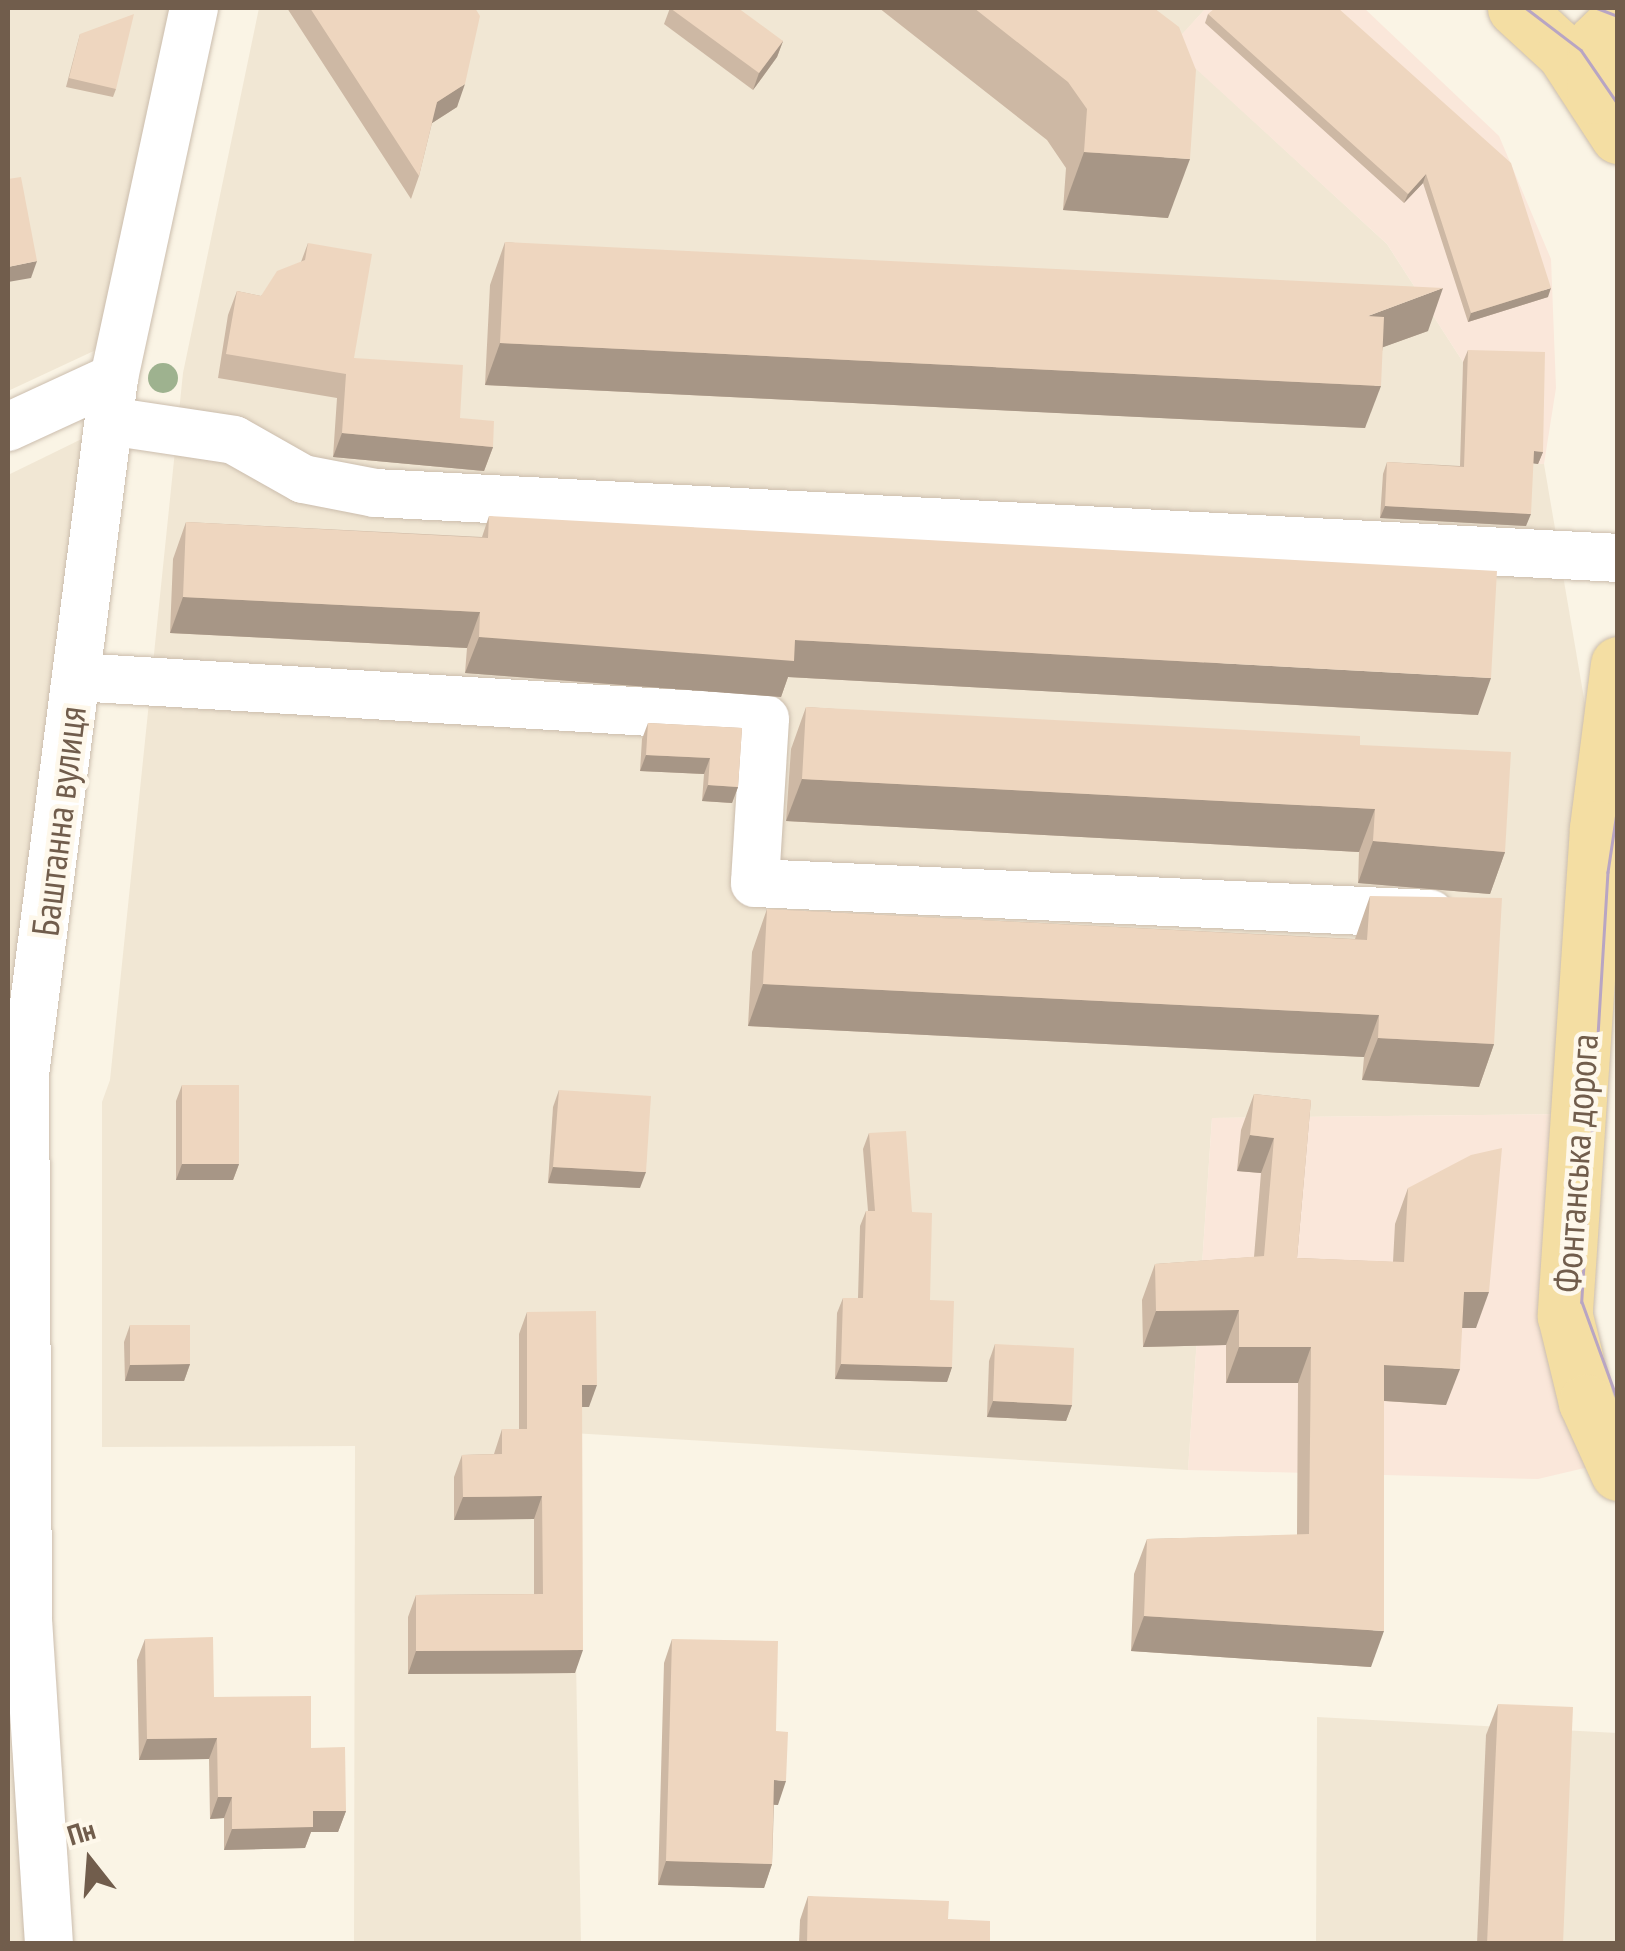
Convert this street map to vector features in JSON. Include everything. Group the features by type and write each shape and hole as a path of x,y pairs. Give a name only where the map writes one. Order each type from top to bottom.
{"main road":[{"path":"1515,8 1564,53 1606,116"},
{"path":"1606,116 1594,42 1618,20"},
{"name":"Фонтанська дорога","path":"1618,664 1597,828 1565,1316 1586,1402 1618,1473"}],"street":[{"name":"Баштанна вулиця","path":"49,1944 28,1620 16,1078 76,676 111,399 194,8"},
{"path":"8,427 111,399 234,440 304,479 375,492 1618,558"},
{"path":"76,676 765,720 755,883 1474,916"}],"shaded area":[{"path":"8,8 174,8 113,342 8,391"},
{"path":"259,8 1206,8 1172,46 1387,244 1463,362 1461,461 1544,464 1594,757 1563,1114 1212,1118 1188,1470 572,1433 581,1943 354,1943 355,1446 102,1447 102,1102 110,1080 183,373"},
{"path":"1206,8 1364,8 1499,136 1551,259 1556,388 1544,464 1461,461 1463,362 1387,244 1171,46"},
{"path":"96,432 8,1072 8,475"},
{"path":"1563,1114 1593,1466 1538,1479 1188,1470 1212,1118"},
{"path":"8,1270 37,1944 8,1943"},
{"path":"1317,1717 1617,1733 1617,1943 1316,1944"}],"building":[{"path":"310,8 475,8 480,16 465,84 437,102 419,176"},
{"path":"670,8 738,8 783,41 759,73"},
{"path":"974,8 1154,8 1179,27 1196,70 1190,159 1084,152 1087,109 1068,82"},
{"path":"1215,8 1338,8 1511,163 1551,288 1471,313 1426,174 1408,194 1208,14"},
{"path":"134,14 116,89 69,78 80,34"},
{"path":"21,177 37,261 8,267 8,179"},
{"path":"505,242 1443,288 1368,316 1384,317 1381,386 500,343"},
{"path":"308,243 372,254 354,358 463,365 460,418 494,421 493,447 342,433 346,374 226,354 237,291 261,296 277,271 305,260"},
{"path":"1468,350 1545,352 1543,452 1534,451 1531,514 1385,506 1387,462 1464,467"},
{"path":"489,516 1497,571 1491,678 795,640 794,661 479,637 480,612 183,597 186,522 488,538"},
{"path":"806,707 1360,736 1360,745 1511,752 1505,852 1373,841 1375,809 802,779"},
{"path":"648,723 742,728 738,787 708,785 710,758 646,755"},
{"path":"1370,896 1502,898 1494,1044 1378,1038 1379,1015 763,984 767,909 1367,940"},
{"path":"182,1085 239,1085 239,1164 182,1164"},
{"path":"559,1090 651,1096 646,1172 553,1167"},
{"path":"1254,1094 1311,1100 1297,1258 1404,1262 1408,1188 1471,1155 1502,1148 1489,1292 1464,1292 1460,1369 1384,1365 1384,1631 1144,1616 1147,1539 1309,1534 1311,1347 1239,1347 1239,1310 1156,1311 1155,1264 1264,1256 1274,1138 1250,1135"},
{"path":"906,1131 912,1212 932,1213 930,1300 954,1301 952,1367 841,1364 843,1298 863,1298 866,1211 875,1211 869,1133"},
{"path":"596,1311 597,1385 582,1385 583,1650 416,1651 416,1595 543,1594 542,1496 463,1497 462,1455 502,1454 502,1429 527,1429 527,1312"},
{"path":"130,1325 190,1325 190,1364 130,1365"},
{"path":"995,1344 1074,1348 1072,1405 993,1401"},
{"path":"213,1637 214,1697 311,1696 311,1748 345,1747 346,1811 313,1811 313,1827 232,1829 232,1797 218,1797 217,1738 147,1739 145,1639"},
{"path":"672,1639 778,1641 776,1731 788,1732 786,1781 774,1780 772,1864 666,1861"},
{"path":"1498,1704 1573,1707 1563,1944 1487,1944"},
{"path":"808,1896 949,1901 948,1919 990,1921 990,1944 807,1944"}],"tram line":[{"path":"1526,8 1581,50 1618,104"},
{"path":"1597,8 1618,16"},
{"path":"1618,806 1608,872 1582,1302 1618,1401"}]}
